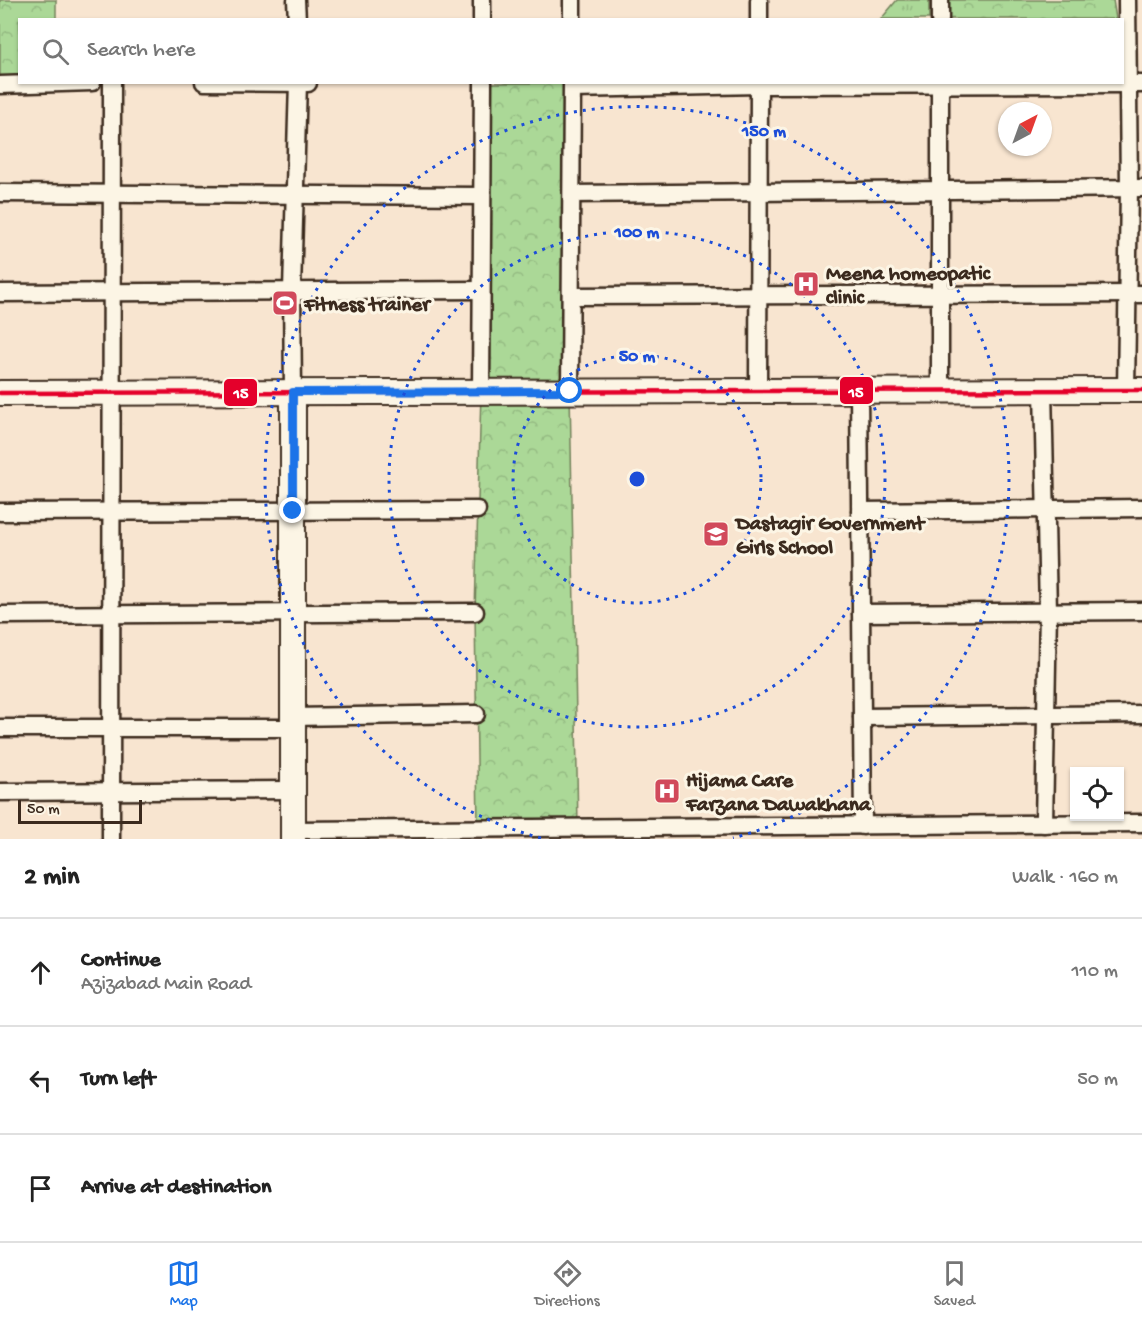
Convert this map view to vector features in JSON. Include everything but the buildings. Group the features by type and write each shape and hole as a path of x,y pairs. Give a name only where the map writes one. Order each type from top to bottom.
{"street":[{"path":"296,0 297,18"},
{"path":"482,0 482,18"},
{"path":"572,0 572,18"},
{"path":"759,0 759,18"},
{"path":"940,0 940,18"},
{"path":"0,393 1134,390 1136,187 1134,84 1127,0"},
{"path":"0,85 31,84"},
{"path":"111,839 112,84"},
{"path":"298,84 292,290 293,834 805,832 896,824 1142,823"},
{"path":"482,392 483,84"},
{"path":"570,391 572,86 759,84 758,391"},
{"path":"940,84 940,391"},
{"path":"572,194 940,192 1136,187"},
{"path":"0,193 482,196"},
{"path":"0,292 482,291"},
{"path":"571,296 1134,294"},
{"path":"1043,390 1048,610 1044,824"},
{"path":"859,391 863,826"},
{"path":"860,511 1142,508"},
{"path":"0,512 477,510"},
{"path":"861,613 1142,611"},
{"path":"0,615 475,612"},
{"path":"0,728 111,728 292,723 476,714"},
{"path":"862,717 1142,714"},
{"path":"0,792 293,790"},
{"path":"896,824 910,839"},
{"path":"1008,825 1019,839"}],"green space":[{"path":"0,0 56,0 56,18 18,18 18,82 0,85"},
{"path":"897,0 929,0 929,18 882,18"},
{"path":"940,0 1113,0 1116,18 940,18"},
{"path":"483,84 572,84 570,391 578,827 478,829 475,612 481,392"}],"transit line":[{"name":"15","path":"0,393 1142,390"}],"place":[{"name":"Meena homeopatic clinic","path":"806,284"},
{"name":"Fitness trainer","path":"285,303"},
{"name":"Dastagir Government Girls School","path":"716,534"},
{"name":"Hijama Care Farzana Dawakhana","path":"667,791"}],"route":[{"path":"293,511 293,392 570,391"}]}
